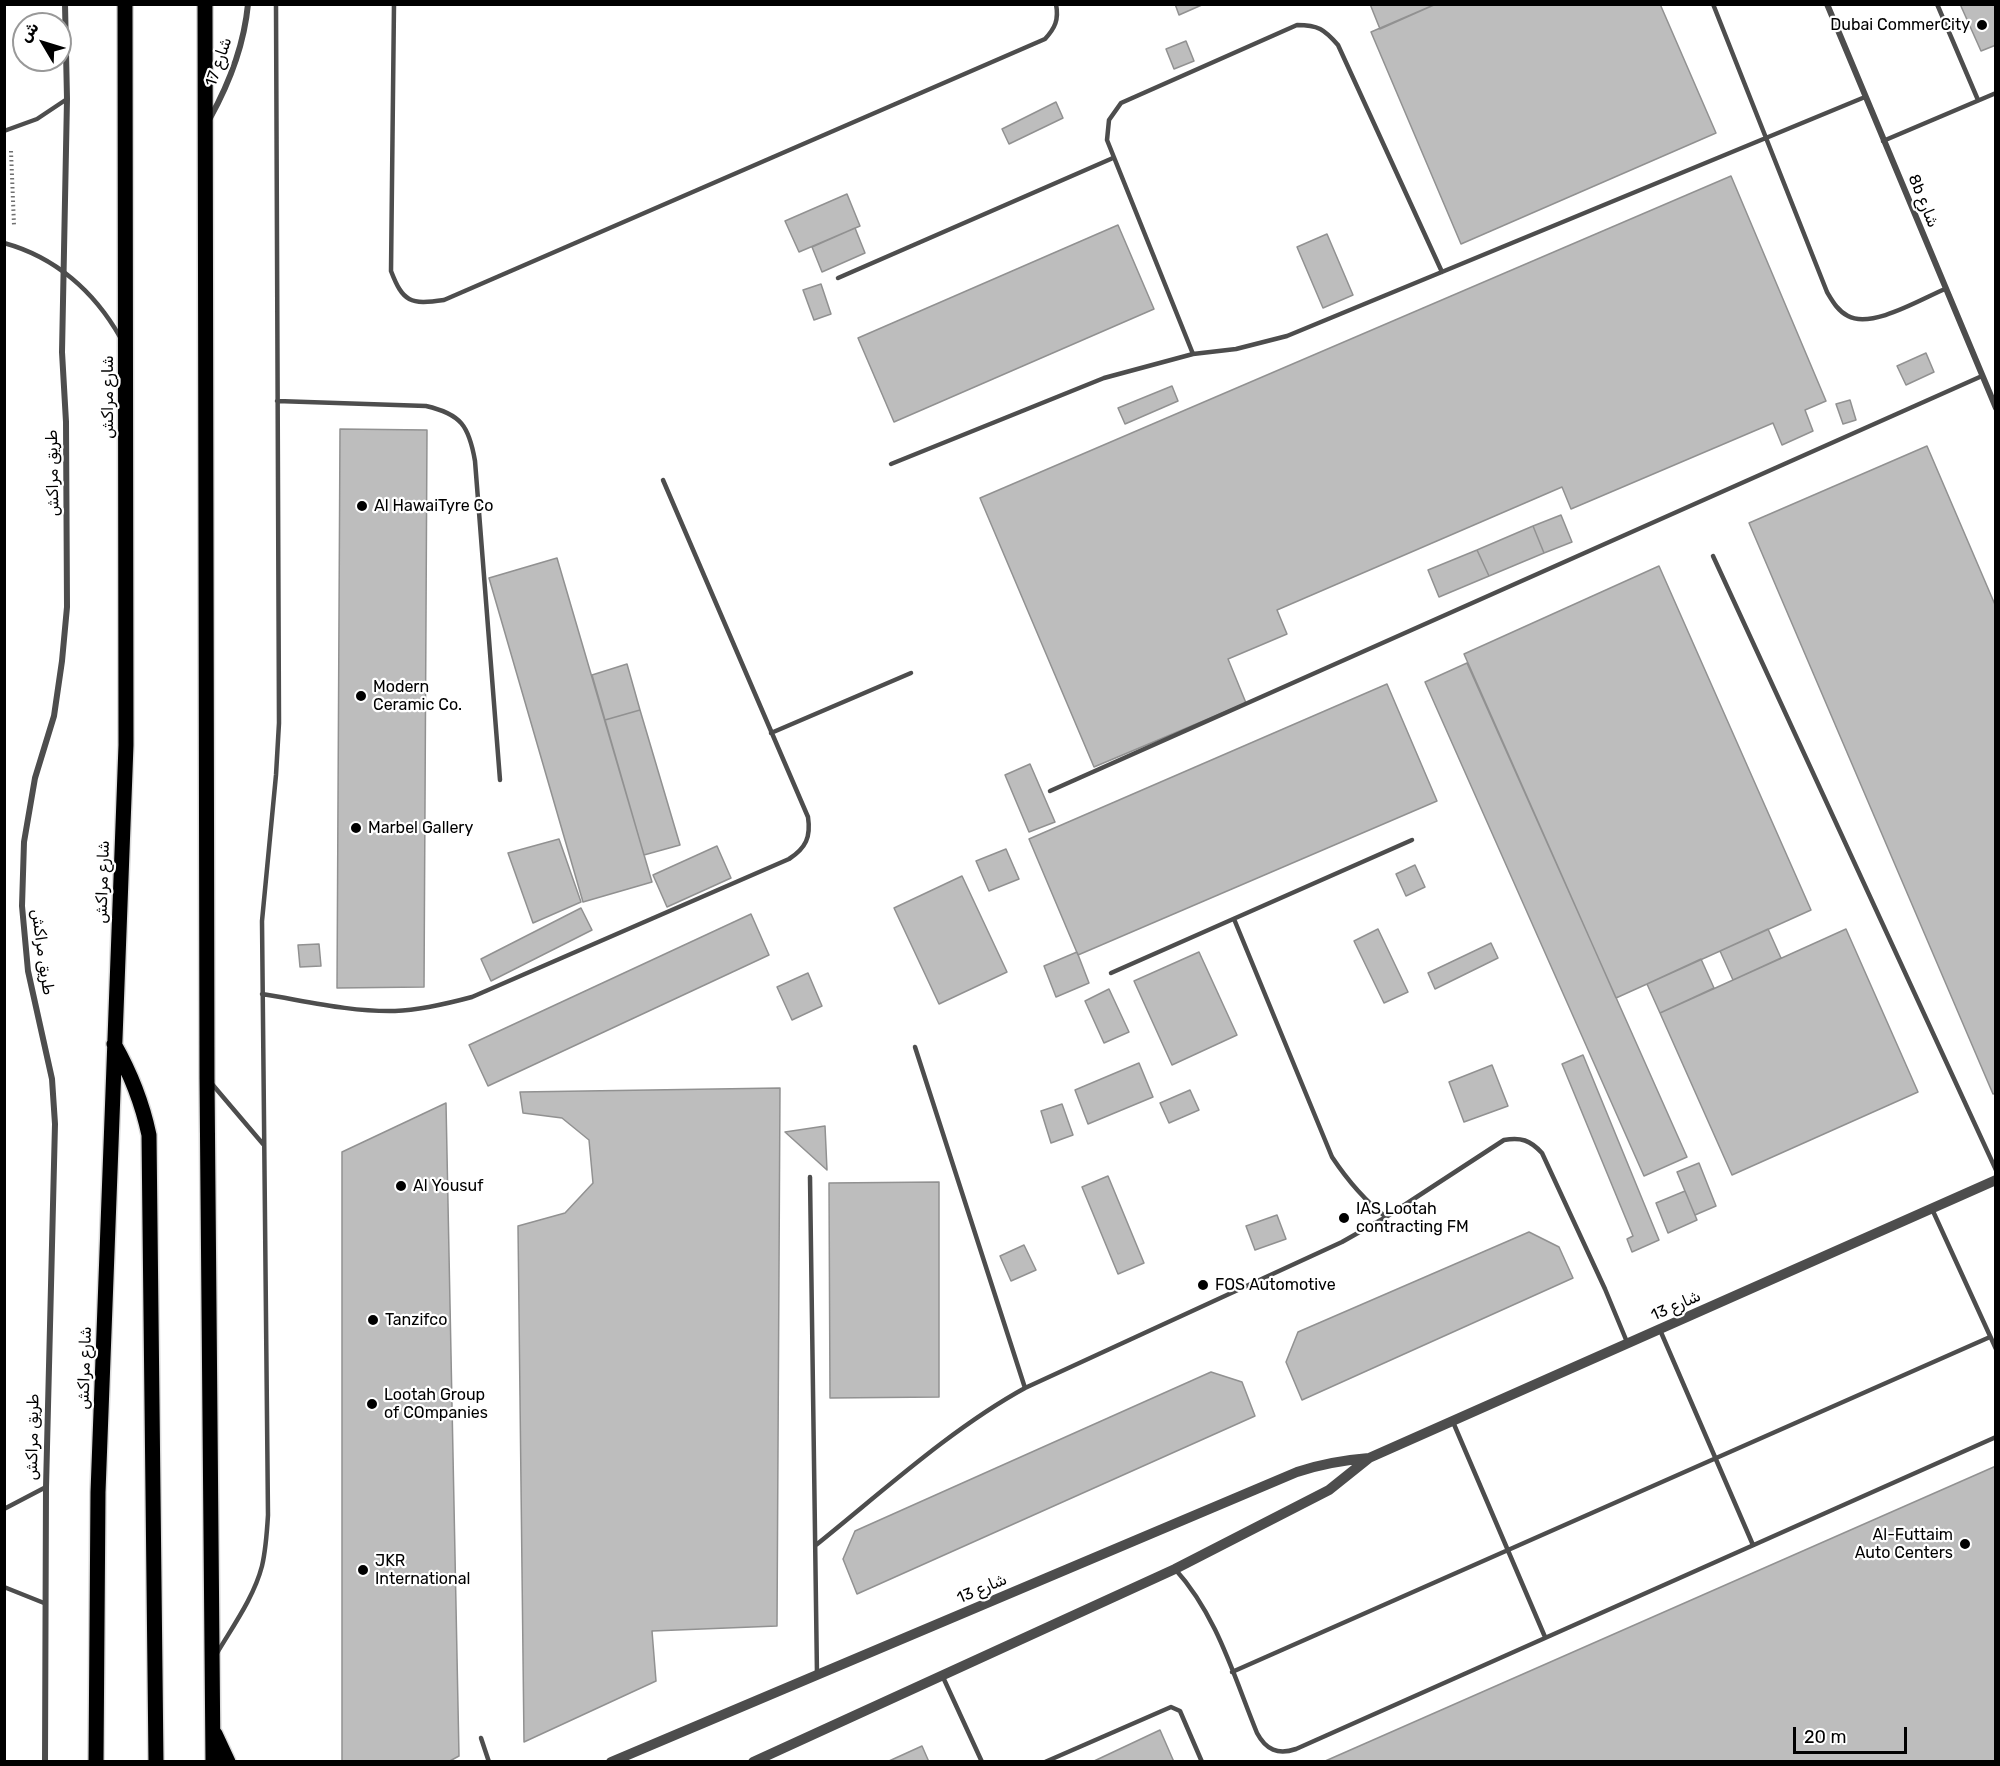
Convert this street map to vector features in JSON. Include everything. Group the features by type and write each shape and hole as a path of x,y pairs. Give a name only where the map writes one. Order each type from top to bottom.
{"main road":[{"name":"شارع مراكش","path":"96,1761 98,1492 126,745 125,4"},
{"path":"205,4 207,1079 213,1761"},
{"path":"114,1044 130,1072 142,1103 149,1135 156,1761"},
{"path":"213,1728 228,1761"}],"street":[{"name":"طريق مراكش","path":"45,1761 44,1603 55,1124 52,1079 28,971 22,906 24,842 35,778 54,716 67,607 66,422 62,352 67,99 65,4"},
{"name":"شارع 17","path":"207,124 226,89 239,51 248,4"},
{"name":"8b شارع","path":"1827,4 1995,408"},
{"name":"شارع 13","path":"753,1761 1175,1569 1322,1494 1369,1458 1995,1180"},
{"name":"شارع 13","path":"611,1761 1297,1472 1336,1461 1369,1458"}],"lane":[{"path":"213,1661 252,1593 267,1541 268,1515 262,921 279,723 276,4"},
{"path":"394,4 391,270 397,288 408,300 423,304 444,300 1045,39 1054,29 1058,17 1056,4"},
{"path":"1713,4 1827,292 1835,307 1849,317 1866,320 1882,316 1945,289"},
{"path":"1937,4 1978,100"},
{"path":"1193,354 1113,158 1107,140 1109,120 1121,103 1297,25 1313,25 1328,32 1338,45 1442,272"},
{"path":"1883,141 1995,93"},
{"path":"891,464 1104,378 1193,354 1236,349 1287,336 1865,97"},
{"path":"8,130 37,119 67,99"},
{"path":"838,278 1113,158"},
{"path":"4,243 40,256 64,270 89,293 110,318 126,348"},
{"path":"1050,791 1982,376"},
{"path":"277,401 426,406 447,411 462,423 472,441 475,461 500,780"},
{"path":"262,994 367,1010 412,1010 446,1004 472,997 789,859 800,852 807,842 808,817 663,480"},
{"path":"1713,556 1995,1170"},
{"path":"771,733 911,673"},
{"path":"1112,973 1412,840"},
{"path":"1234,919 1332,1157 1347,1180 1365,1201 1386,1217"},
{"path":"915,1047 1025,1388"},
{"path":"207,1079 263,1144"},
{"path":"816,1545 960,1430 1000,1402 1025,1388 1342,1242 1386,1217 1504,1140 1518,1138 1532,1142 1542,1153 1628,1344"},
{"path":"810,1177 817,1675"},
{"path":"1932,1208 1995,1349"},
{"path":"1660,1330 1753,1545"},
{"path":"1232,1672 1990,1337"},
{"path":"1452,1422 1545,1638"},
{"path":"1175,1569 1207,1611 1263,1744 1285,1753 1995,1437"},
{"path":"4,1509 46,1487"},
{"path":"4,1587 44,1603"},
{"path":"942,1675 982,1761"},
{"path":"1045,1761 1171,1707 1180,1711 1202,1761"},
{"path":"481,1738 489,1761"}],"path":[{"path":"8,130 15,246"}],"building":[{"path":"1175,4 1204,4 1179,15"},
{"path":"1370,4 1436,4 1380,29"},
{"path":"1436,4 1660,4 1716,133 1461,244 1371,32"},
{"name":"Dubai CommerCity","path":"1960,4 1996,4 1996,45 1981,51"},
{"path":"1186,41 1194,61 1174,69 1166,49"},
{"path":"1056,102 1063,118 1009,144 1002,129"},
{"path":"1731,176 1826,401 1805,410 1813,431 1782,445 1773,423 1571,509 1562,487 1277,610 1287,634 1228,659 1246,703 1094,767 980,498"},
{"path":"847,194 860,226 799,252 785,221"},
{"path":"1118,225 1154,309 894,422 858,338"},
{"path":"855,228 865,253 822,272 812,247"},
{"path":"1327,234 1353,295 1323,308 1297,247"},
{"path":"821,284 831,314 814,320 803,290"},
{"path":"1926,353 1934,372 1906,385 1897,366"},
{"path":"1172,386 1178,401 1125,424 1118,408"},
{"path":"1850,400 1856,420 1843,424 1836,404"},
{"path":"340,429 427,430 424,987 337,988"},
{"path":"1927,446 1996,607 1996,1093 1993,1094 1749,523"},
{"path":"1561,515 1572,542 1544,553 1533,526"},
{"path":"1533,526 1544,553 1489,576 1477,550"},
{"path":"1477,550 1489,576 1439,597 1428,570"},
{"path":"557,558 652,882 583,902 489,578"},
{"path":"1659,566 1811,910 1616,998 1464,654"},
{"path":"1467,663 1687,1157 1644,1176 1425,682"},
{"path":"627,664 640,710 605,720 592,675"},
{"path":"1387,684 1437,801 1078,955 1029,839"},
{"path":"640,710 680,845 644,855 605,720"},
{"path":"1030,764 1055,822 1029,832 1005,775"},
{"path":"559,839 581,902 533,923 508,853"},
{"path":"717,846 731,878 667,907 653,875"},
{"path":"1006,849 1019,879 989,891 976,861"},
{"path":"1415,865 1425,887 1406,896 1396,874"},
{"path":"962,876 1007,972 939,1004 894,908"},
{"path":"581,908 592,930 491,981 481,959"},
{"path":"751,914 769,955 488,1086 469,1045"},
{"path":"1378,929 1408,992 1384,1003 1354,941"},
{"path":"1768,929 1781,958 1733,980 1720,951"},
{"path":"1846,929 1918,1092 1732,1175 1660,1013"},
{"path":"1491,943 1498,958 1435,989 1428,973"},
{"path":"319,944 321,966 300,967 298,945"},
{"path":"1077,952 1089,983 1056,997 1044,966"},
{"path":"1199,952 1237,1035 1172,1065 1134,981"},
{"path":"1701,959 1714,988 1660,1013 1647,984"},
{"path":"808,973 822,1006 792,1020 777,987"},
{"path":"1109,989 1129,1032 1104,1043 1085,1001"},
{"path":"1583,1055 1659,1240 1632,1252 1627,1239 1633,1236 1562,1064"},
{"path":"1139,1063 1153,1097 1088,1124 1075,1090"},
{"path":"1492,1065 1508,1106 1464,1122 1449,1082"},
{"path":"780,1088 777,1626 652,1631 656,1681 524,1742 518,1226 565,1213 593,1183 589,1140 562,1118 523,1113 520,1092"},
{"path":"1190,1090 1199,1110 1169,1123 1160,1103"},
{"path":"446,1103 459,1756 448,1762 342,1762 342,1152"},
{"path":"1062,1104 1073,1135 1051,1143 1041,1111"},
{"path":"825,1126 827,1170 785,1132"},
{"path":"1699,1163 1716,1206 1695,1215 1677,1172"},
{"path":"1108,1176 1144,1263 1118,1274 1082,1187"},
{"path":"939,1182 939,1397 830,1398 829,1183"},
{"path":"1685,1191 1697,1220 1668,1233 1656,1203"},
{"path":"1277,1215 1286,1239 1255,1250 1246,1226"},
{"path":"1529,1232 1559,1247 1573,1278 1302,1400 1286,1362 1298,1332"},
{"path":"1024,1245 1036,1270 1011,1281 1000,1256"},
{"path":"1211,1372 1242,1382 1255,1416 857,1594 843,1559 855,1531"},
{"path":"1996,1466 1996,1762 1323,1762"},
{"path":"1160,1730 1174,1762 1092,1762"},
{"path":"922,1746 929,1762 889,1762 889,1761"}],"place":[{"name":"Dubai CommerCity","path":"1982,25"},
{"name":"Al HawaiTyre Co","path":"362,506"},
{"name":"Modern Ceramic Co.","path":"361,696"},
{"name":"Marbel Gallery","path":"356,828"},
{"name":"Al Yousuf","path":"401,1186"},
{"name":"IAS Lootah contracting FM","path":"1344,1218"},
{"name":"FOS Automotive","path":"1203,1285"},
{"name":"Tanzifco","path":"373,1320"},
{"name":"Lootah Group of COmpanies","path":"372,1404"},
{"name":"Al-Futtaim Auto Centers","path":"1965,1544"},
{"name":"JKR International","path":"363,1570"}]}
